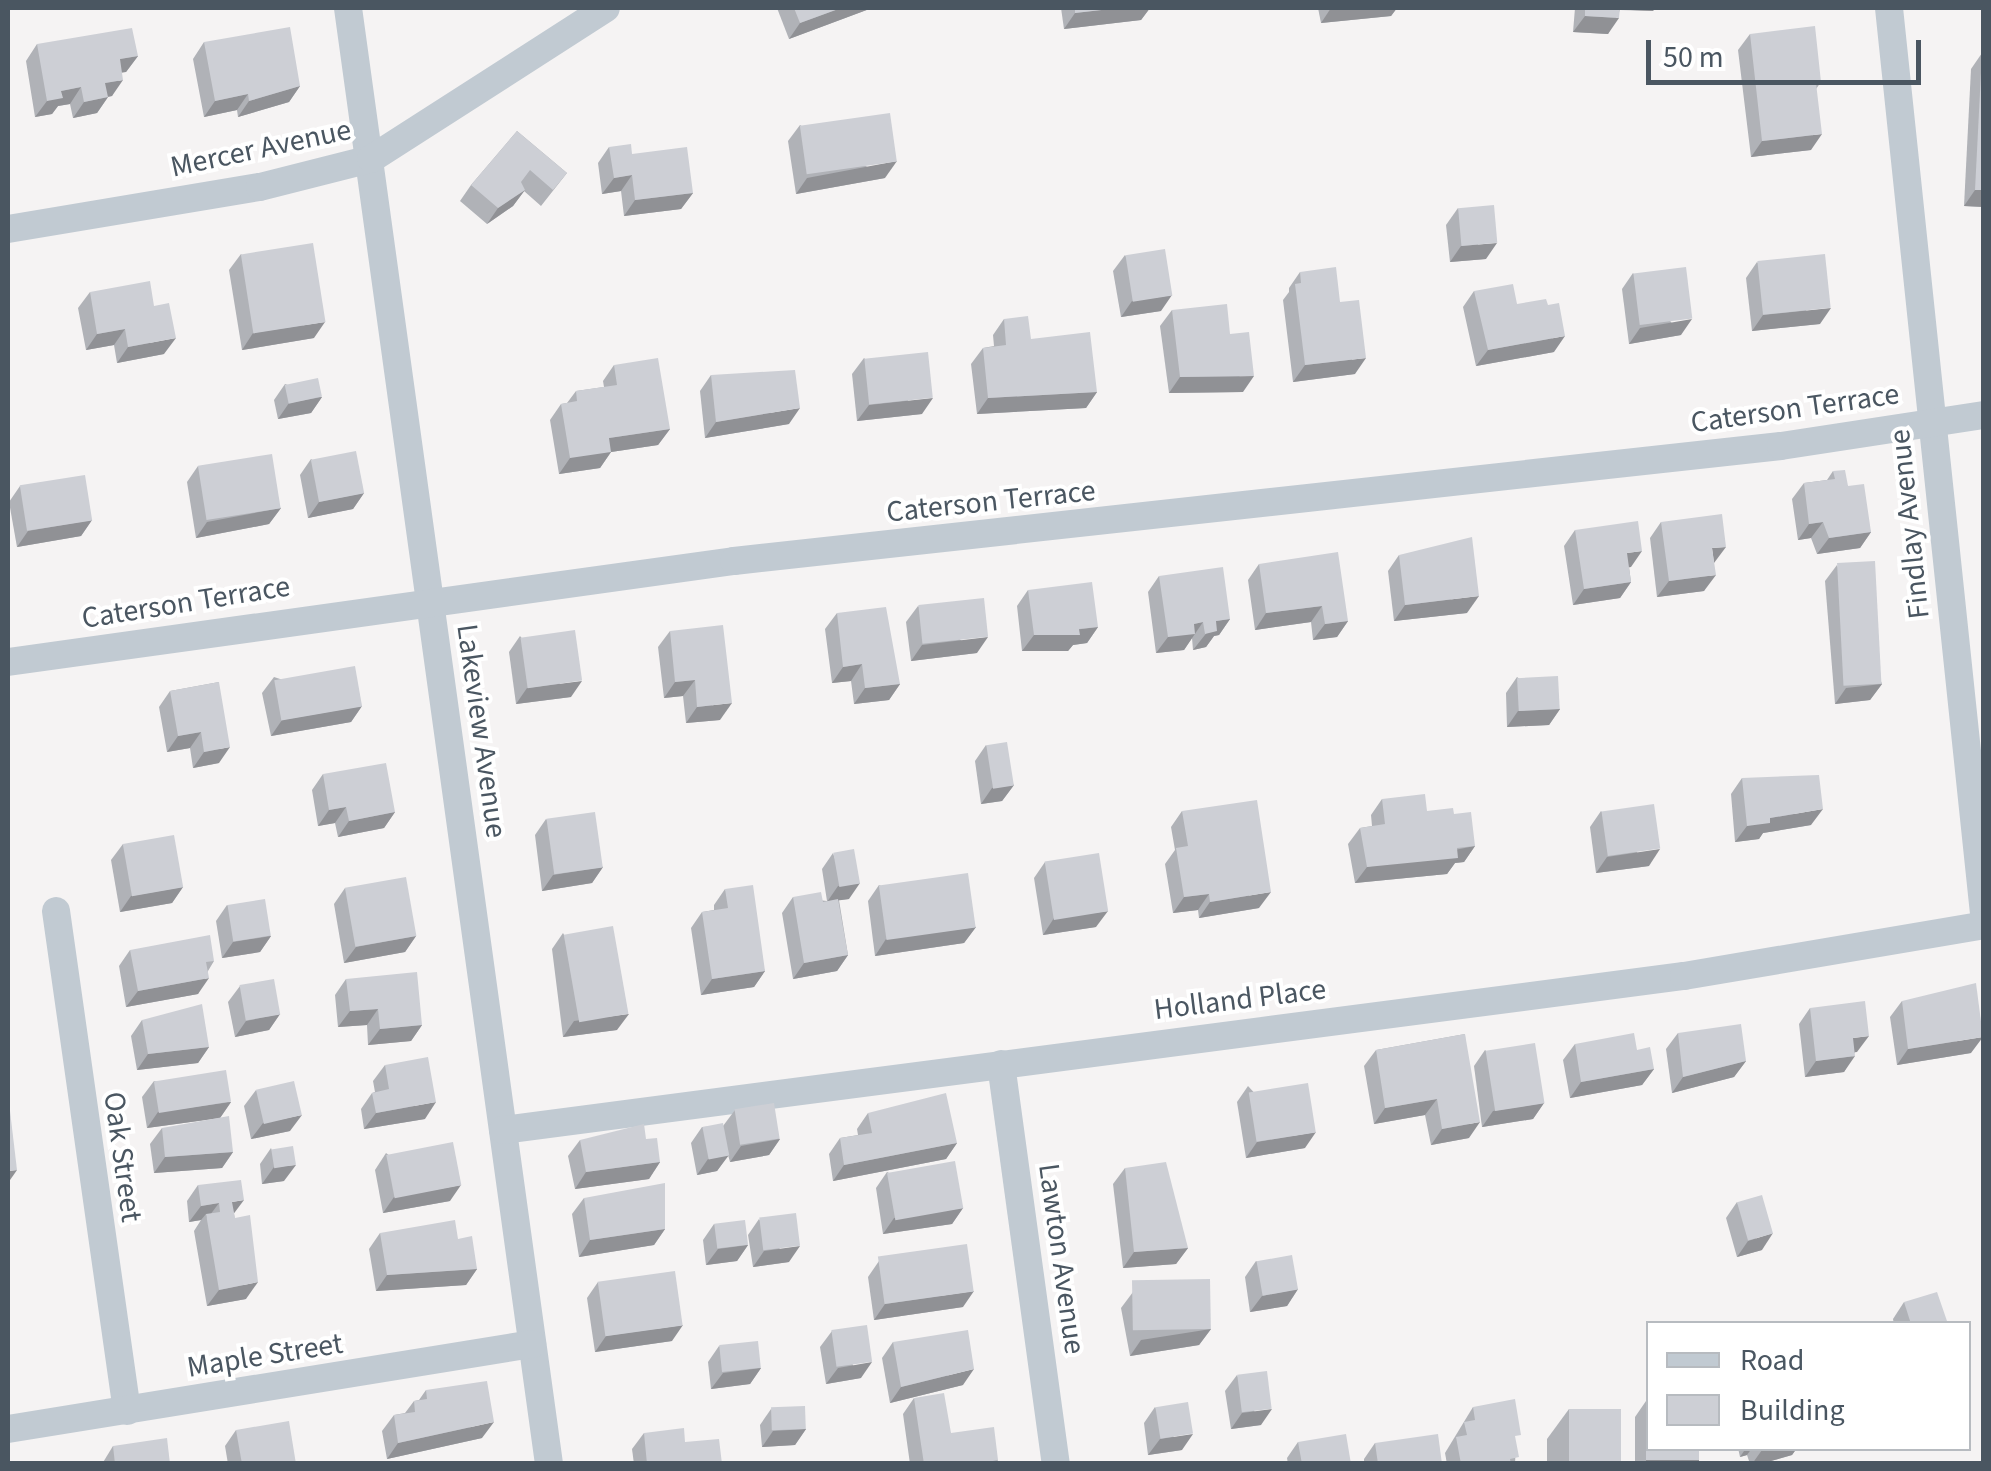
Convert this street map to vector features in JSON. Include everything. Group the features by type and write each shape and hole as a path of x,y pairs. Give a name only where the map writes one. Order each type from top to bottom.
{"street":[{"name":"Lakeview Avenue","path":"348,8 549,1464"},
{"name":"Mercer Avenue","path":"8,229 260,186 370,159 606,8"},
{"name":"Findlay Avenue","path":"1889,8 1984,914"},
{"name":"Caterson Terrace","path":"8,662 430,599 1781,446 1984,416"},
{"name":"Oak Street","path":"56,911 127,1411"},
{"name":"Holland Place","path":"504,1130 1684,976 1984,925"},
{"name":"Lawton Avenue","path":"1001,1064 1056,1464"},
{"name":"Maple Street","path":"8,1429 532,1344"}],"building":[{"path":"794,8 841,8 800,23"},
{"path":"1075,8 1119,8 1075,13"},
{"path":"1585,8 1620,8 1619,18 1585,16"},
{"path":"1815,26 1822,134 1762,141 1750,34"},
{"path":"290,27 300,86 249,101 248,94 215,101 204,42"},
{"path":"132,28 138,56 120,59 123,80 105,83 108,97 84,102 81,87 61,91 63,98 47,101 37,44"},
{"path":"1982,53 1984,190 1975,190"},
{"path":"890,113 897,162 807,174 800,126"},
{"path":"517,131 567,173 553,190 530,170 521,182 525,190 498,208 471,185"},
{"path":"631,144 632,154 687,147 693,193 635,200 632,175 614,178 609,147"},
{"path":"1494,205 1497,243 1461,246 1458,208"},
{"path":"313,243 326,322 253,333 241,254"},
{"path":"1165,249 1172,295 1133,302 1125,255"},
{"path":"1825,254 1831,308 1763,315 1757,261"},
{"path":"1336,267 1340,302 1359,300 1366,358 1305,365 1295,284 1301,283 1300,272"},
{"path":"1686,267 1692,319 1640,325 1633,273"},
{"path":"150,281 154,306 169,303 176,338 128,347 125,329 97,334 90,292"},
{"path":"1513,284 1517,304 1546,299 1548,305 1559,303 1565,336 1488,350 1474,291"},
{"path":"1227,304 1230,334 1249,332 1254,376 1180,377 1172,310"},
{"path":"1028,316 1031,339 1090,332 1097,392 988,398 983,348 1006,345 1004,319"},
{"path":"928,352 933,398 869,404 864,359"},
{"path":"658,358 670,429 609,438 611,452 570,458 561,404 577,401 576,391 617,385 614,365"},
{"path":"795,370 800,408 716,422 711,375"},
{"path":"318,378 322,397 289,404 285,385"},
{"path":"356,451 364,493 319,502 311,460"},
{"path":"272,454 281,508 207,520 198,466"},
{"path":"1845,470 1848,486 1864,484 1871,532 1829,538 1823,522 1809,524 1804,483 1835,479 1833,471"},
{"path":"85,475 92,520 27,531 20,485"},
{"path":"1722,514 1726,547 1712,548 1716,575 1669,581 1661,522"},
{"path":"1638,521 1642,551 1627,553 1631,582 1584,589 1575,530"},
{"path":"1472,537 1479,596 1405,605 1399,555"},
{"path":"1338,552 1348,621 1325,624 1322,606 1266,613 1259,564"},
{"path":"1875,561 1881,684 1843,686 1837,563"},
{"path":"1223,567 1230,619 1216,621 1217,631 1205,634 1203,622 1194,624 1195,634 1168,637 1159,576"},
{"path":"1092,582 1098,627 1079,629 1080,635 1034,635 1028,590"},
{"path":"984,598 988,637 922,644 918,605"},
{"path":"886,607 900,684 865,688 862,664 843,667 837,613"},
{"path":"723,625 732,703 697,707 695,680 675,682 670,631"},
{"path":"575,630 582,681 528,688 521,638"},
{"path":"355,666 362,706 281,721 274,680"},
{"path":"1558,676 1560,709 1519,711 1517,678"},
{"path":"219,682 230,747 204,752 201,732 178,736 170,691"},
{"path":"1007,742 1014,785 993,789 986,745"},
{"path":"386,763 395,812 349,821 346,807 329,810 323,774"},
{"path":"1819,775 1823,809 1747,826 1742,778"},
{"path":"1425,794 1427,811 1453,808 1454,814 1471,812 1475,846 1457,848 1458,858 1367,867 1360,828 1385,824 1382,799"},
{"path":"1257,800 1271,892 1210,902 1209,894 1184,897 1176,848 1188,846 1182,811"},
{"path":"1654,804 1660,849 1608,856 1602,811"},
{"path":"595,812 603,867 554,874 546,819"},
{"path":"174,835 183,887 132,896 123,844"},
{"path":"854,849 860,883 839,887 833,853"},
{"path":"1099,853 1108,911 1054,920 1045,862"},
{"path":"968,873 976,927 887,940 879,886"},
{"path":"406,877 416,936 355,947 345,888"},
{"path":"753,885 765,971 712,979 702,912 728,908 725,889"},
{"path":"821,892 823,902 838,899 848,955 804,963 793,897"},
{"path":"265,899 271,936 233,941 227,905"},
{"path":"613,926 628,1014 579,1022 564,935"},
{"path":"210,935 214,961 206,962 209,978 138,991 130,950"},
{"path":"417,972 422,1025 380,1029 378,1009 350,1011 346,979"},
{"path":"274,979 280,1014 246,1021 240,985"},
{"path":"1976,983 1983,1037 1908,1049 1902,1001"},
{"path":"1865,1001 1869,1036 1853,1038 1855,1056 1816,1061 1810,1008"},
{"path":"202,1004 209,1047 148,1054 142,1020"},
{"path":"1741,1024 1746,1061 1683,1077 1678,1033"},
{"path":"1634,1033 1637,1050 1650,1047 1654,1069 1581,1082 1575,1044"},
{"path":"1465,1034 1480,1122 1442,1129 1437,1099 1385,1108 1376,1050"},
{"path":"1535,1043 1545,1103 1495,1111 1486,1051"},
{"path":"428,1057 436,1102 376,1113 372,1093 389,1089 385,1065"},
{"path":"226,1070 231,1102 159,1113 154,1081"},
{"path":"294,1081 302,1115 264,1124 256,1090"},
{"path":"1308,1083 1316,1132 1257,1142 1249,1092"},
{"path":"946,1093 957,1143 844,1165 840,1138 872,1133 868,1113"},
{"path":"8,1094 17,1170 8,1171"},
{"path":"774,1103 780,1139 740,1145 734,1109"},
{"path":"229,1116 233,1152 165,1157 162,1128"},
{"path":"723,1123 729,1155 709,1159 702,1127"},
{"path":"644,1124 646,1139 657,1138 660,1162 586,1172 580,1140"},
{"path":"453,1142 461,1185 395,1198 386,1155"},
{"path":"293,1146 296,1165 274,1168 271,1149"},
{"path":"955,1161 963,1208 895,1220 887,1173"},
{"path":"1166,1162 1188,1248 1134,1252 1125,1168"},
{"path":"241,1180 244,1200 232,1202 235,1218 250,1215 258,1282 219,1290 206,1214 220,1212 219,1203 201,1206 198,1185"},
{"path":"665,1183 665,1229 590,1240 584,1198"},
{"path":"1762,1195 1773,1233 1748,1241 1737,1202"},
{"path":"796,1213 800,1246 763,1250 759,1218"},
{"path":"455,1220 458,1239 472,1236 477,1269 387,1275 380,1233"},
{"path":"745,1220 748,1245 717,1249 714,1224"},
{"path":"967,1244 974,1292 885,1304 878,1257"},
{"path":"1292,1255 1298,1289 1263,1296 1257,1261"},
{"path":"675,1271 683,1325 605,1336 598,1282"},
{"path":"1210,1279 1211,1329 1133,1330 1132,1280"},
{"path":"1937,1292 1947,1321 1910,1321 1904,1302"},
{"path":"867,1325 872,1362 836,1367 831,1330"},
{"path":"968,1330 974,1369 901,1387 893,1342"},
{"path":"758,1341 761,1368 722,1372 719,1345"},
{"path":"1267,1371 1272,1409 1242,1412 1237,1375"},
{"path":"487,1381 494,1422 398,1443 394,1415 415,1412 414,1401 427,1399 426,1390"},
{"path":"944,1393 951,1433 994,1427 998,1460 924,1464 914,1398"},
{"path":"1515,1399 1521,1435 1515,1436 1519,1457 1510,1459 1511,1464 1461,1464 1456,1437 1467,1435 1464,1422 1475,1420 1473,1407"},
{"path":"1188,1402 1193,1434 1160,1439 1155,1407"},
{"path":"805,1406 806,1429 772,1430 771,1407"},
{"path":"1569,1409 1621,1409 1621,1464 1569,1464"},
{"path":"289,1421 296,1464 242,1464 236,1430"},
{"path":"684,1428 685,1442 719,1439 722,1464 647,1464 644,1433"},
{"path":"1346,1434 1351,1464 1302,1464 1298,1442"},
{"path":"1438,1434 1442,1464 1378,1464 1375,1443"},
{"path":"167,1438 170,1464 115,1464 113,1446"},
{"path":"1646,1451 1699,1451 1699,1460 1646,1460"}]}
